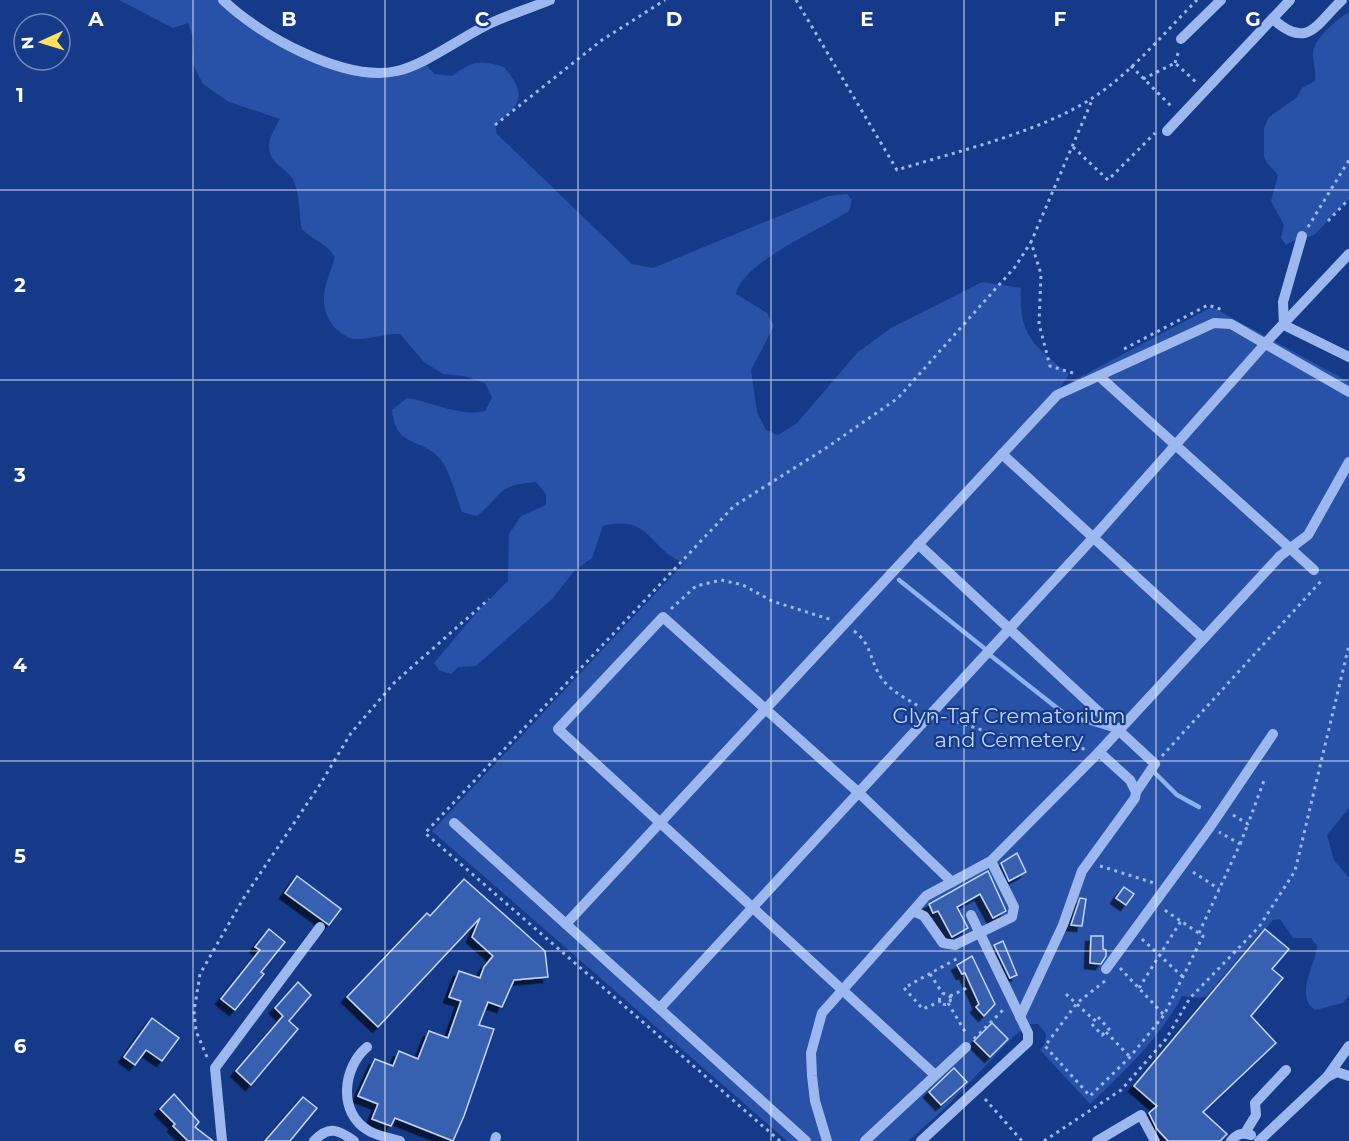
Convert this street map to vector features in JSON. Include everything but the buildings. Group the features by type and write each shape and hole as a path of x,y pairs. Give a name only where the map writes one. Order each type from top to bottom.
{"street":[{"path":"223,0 238,15 279,41 340,66 372,72 397,72 491,23 550,0"},
{"path":"1181,39 1221,0"},
{"path":"1167,131 1290,0"},
{"path":"1273,19 1289,32 1307,33 1324,21 1342,0"},
{"path":"1284,326 1283,302 1302,236"},
{"path":"660,1008 1093,538 1349,254"},
{"path":"566,924 1057,395 1214,323 1231,324 1349,392"},
{"path":"1284,326 1349,357"},
{"path":"1099,376 1314,570"},
{"path":"1002,454 1203,638"},
{"path":"827,1141 815,1101 812,1053 822,1013 926,896 991,861 1099,752 1203,638 1289,549 1308,535 1349,462"},
{"path":"918,544 1155,764 1136,792 1135,798 1087,862 1075,886 1063,926 1022,1022"},
{"path":"935,1075 558,729 663,617 859,793 952,882"},
{"path":"1110,972 1134,931 1210,827 1273,734"},
{"path":"1099,752 1130,780 1136,792"},
{"path":"454,823 806,1141"},
{"path":"913,911 924,915 943,943 955,945 1012,917 1014,907 991,861"},
{"path":"921,1141 1028,1042 1022,1022 971,915"},
{"path":"222,1141 215,1068 320,927"},
{"path":"1231,1141 1237,1135 1245,1133 1259,1141 1327,1077 1349,1046"},
{"path":"367,1047 355,1058 348,1077 347,1096 354,1117 368,1130 400,1141"},
{"path":"865,1141 966,1047"},
{"path":"1245,1133 1256,1115 1254,1103 1286,1070"},
{"path":"1327,1077 1337,1072 1349,1076"},
{"path":"1098,1141 1142,1115 1155,1141"},
{"path":"314,1141 321,1133 331,1129 340,1131 354,1141"}],"path":[{"path":"495,125 602,39 665,0"},
{"path":"796,0 897,170 1036,126 1093,98 1131,66 1197,0"},
{"path":"1143,79 1175,63 1205,91"},
{"path":"1131,66 1182,116"},
{"path":"780,1141 425,833 734,506 826,448 898,398 1015,267 1031,242 1093,98"},
{"path":"1073,147 1108,180 1161,127 1167,131"},
{"path":"1302,236 1349,160"},
{"path":"1328,221 1349,199"},
{"path":"1031,242 1041,274 1040,324 1050,366 1069,374 1079,372"},
{"path":"1118,352 1208,305 1227,312"},
{"path":"1155,764 1324,579 1314,570"},
{"path":"663,617 696,586 721,580 743,585 772,601 843,624 868,644 882,678 890,687 932,713 991,733 1099,752"},
{"path":"215,1068 202,1050 196,1031 194,1011 200,974 243,900 321,783 351,733 395,682 489,599"},
{"path":"1044,1141 1121,1090 1166,1039 1190,998 1259,927 1295,871 1349,645"},
{"path":"1199,934 1240,844 1265,778"},
{"path":"1221,808 1248,824"},
{"path":"1210,827 1240,844"},
{"path":"1087,862 1158,884 1165,889"},
{"path":"1182,865 1219,889"},
{"path":"1155,903 1203,936 1164,1015 1130,1057 1090,1096 1045,1046 1077,1004 1110,972 1119,967 1164,1015"},
{"path":"1139,988 1181,921"},
{"path":"1134,931 1183,977"},
{"path":"959,958 904,988 922,1009 941,1001 948,1004 971,1042 1012,1002"},
{"path":"930,974 943,994 950,996 971,987"},
{"path":"941,1001 943,994"},
{"path":"1066,994 1094,1020"},
{"path":"948,1004 950,996"},
{"path":"1098,1017 1109,1029 1102,1035 1091,1023 1094,1020 1098,1017"},
{"path":"1106,1032 1130,1057"},
{"path":"975,1089 1022,1141"}],"green space":[{"name":"Glyn-Taf Crematorium and Cemetery","path":"119,0 223,0 279,41 372,72 421,60 435,74 452,76 476,63 482,62 504,67 512,77 519,93 515,105 495,125 497,134 632,264 653,268 828,196 847,194 852,200 849,211 767,258 741,282 736,294 767,313 774,326 751,370 757,412 766,430 778,435 797,423 857,353 891,328 982,282 1021,288 1022,317 1031,338 1046,355 1069,374 1061,387 1212,307 1349,382 1349,808 1327,835 1334,860 1349,878 1349,995 1343,1003 1315,1010 1309,1004 1306,997 1307,980 1317,946 1311,938 1293,938 1280,919 1273,920 1209,996 1199,998 1182,996 1152,1040 1090,1104 1040,1050 1045,1043 1046,1034 1038,1024 1031,1024 1014,1036 943,1110 908,1141 787,1141 432,831 684,563 672,557 640,529 631,525 619,524 603,526 592,558 575,570 552,599 476,666 458,667 451,674 439,670 434,663 477,612 508,581 509,534 521,516 546,505 546,494 536,482 523,483 507,488 477,516 462,512 441,460 426,448 404,437 394,423 392,410 407,398 456,411 485,411 492,398 485,383 464,376 443,374 424,362 400,334 354,339 334,327 325,310 324,293 335,257 302,229 295,184 291,176 278,165 270,154 269,143 280,119 229,102 203,84 192,63 194,40 188,23 173,28"},
{"path":"1349,12 1349,199 1315,234 1310,237 1302,236 1286,245 1281,238 1284,225 1271,201 1278,175 1264,157 1264,128 1269,117 1296,98 1302,88 1315,81 1313,52 1315,46 1328,29"}],"waterway":[{"path":"899,580 984,648"},
{"path":"990,655 1066,715 1111,729"},
{"path":"1154,772 1177,795 1199,807"}]}
